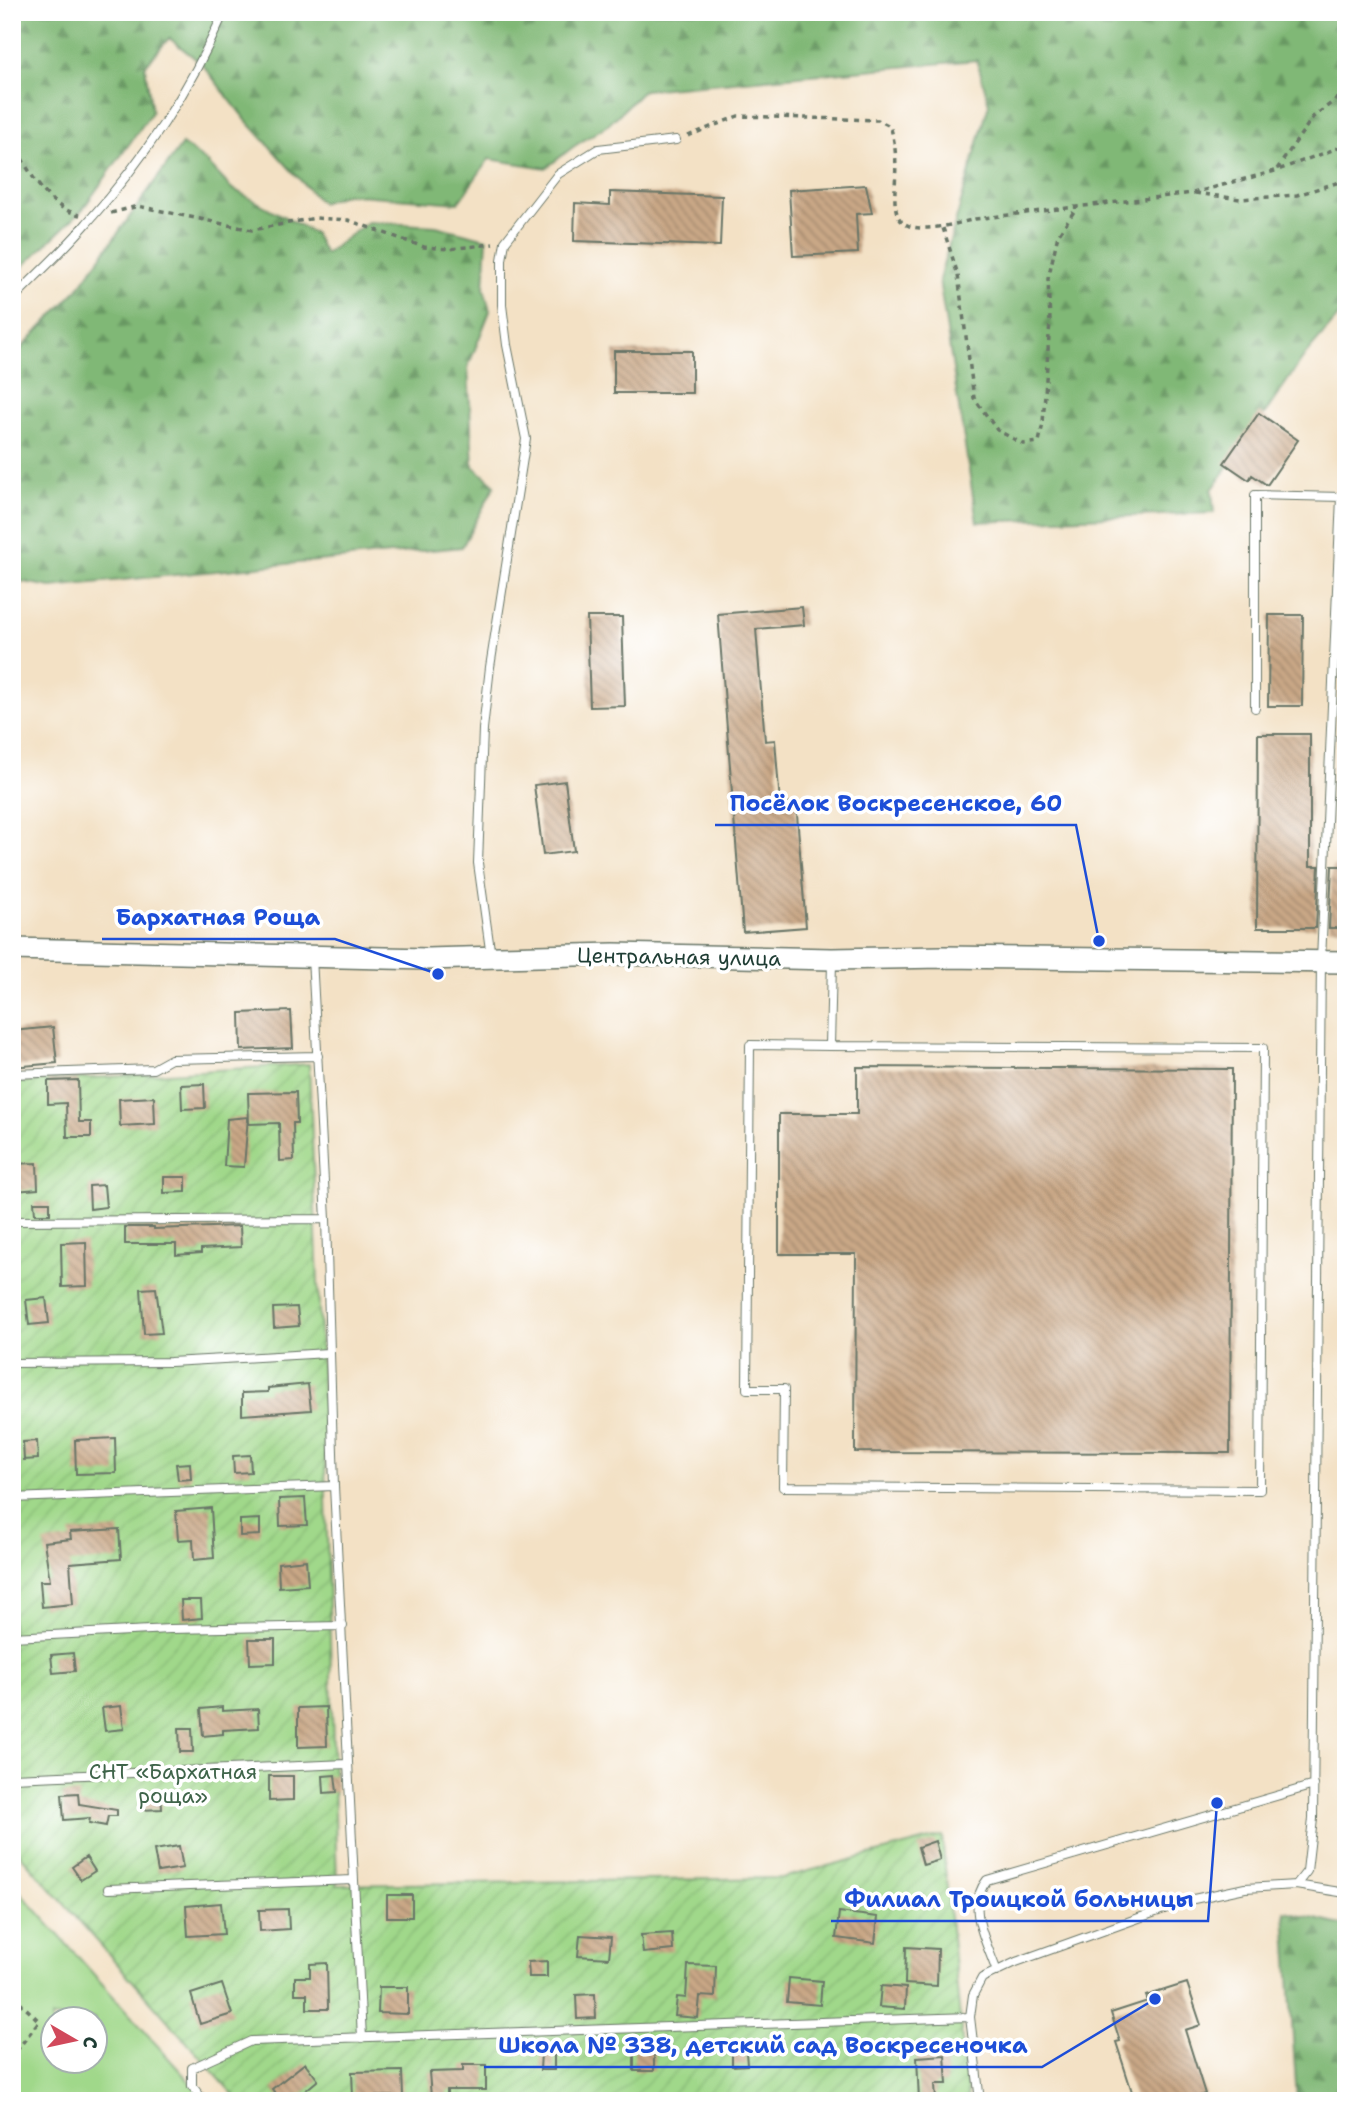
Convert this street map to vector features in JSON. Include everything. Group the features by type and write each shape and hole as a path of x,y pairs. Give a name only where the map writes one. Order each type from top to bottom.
{"main road":[{"name":"Центральная улица","path":"12,949 427,959 614,954 832,959 943,957 1346,962"}],"lane":[{"path":"12,300 92,218 172,114 201,63 224,12"},
{"path":"491,957 478,863 483,729 490,667 526,439 507,345 502,305 502,260 505,242 558,174 598,149 676,140"},
{"path":"1255,708 1255,495 1343,497 1321,961 1313,1819 1307,1871 1296,1885"},
{"path":"312,956 326,1219 334,1486 362,2038"},
{"path":"830,1046 832,959"},
{"path":"750,1045 830,1046 1263,1048 1260,1490 783,1487 784,1389 747,1389 750,1045"},
{"path":"12,1074 153,1069 171,1059 318,1056"},
{"path":"12,1221 326,1219"},
{"path":"12,1363 170,1362 328,1353"},
{"path":"12,1498 334,1486"},
{"path":"12,1637 170,1629 343,1626"},
{"path":"12,1778 347,1764"},
{"path":"997,1972 978,1918 976,1902 980,1888 987,1880 1314,1785"},
{"path":"108,1888 354,1880"},
{"path":"979,2101 970,2017 973,1995 982,1978 1016,1962 1189,1900 1245,1888 1296,1885 1346,1893"},
{"path":"204,2101 192,2086 192,2067 251,2041 970,2017"}],"path":[{"path":"1275,171 1313,117 1346,92"},
{"path":"676,140 738,116 878,120 890,126 895,141 894,205 901,221 916,228 943,228 975,219 1193,193 1275,171 1346,145"},
{"path":"12,142 46,196 66,212 92,218 138,206 252,230 314,218 348,220 424,247 449,249 505,242"},
{"path":"1193,193 1240,199 1297,195 1346,180"},
{"path":"943,228 958,275 974,398 998,430 1023,444 1039,442 1043,423 1050,321 1048,279 1058,235 1077,208"},
{"path":"12,1995 39,2021 12,2057"}],"green space":[{"path":"12,12 1346,12 1346,308 1306,354 1212,490 1214,513 977,522 939,280 989,104 977,60 644,90 609,124 546,168 489,159 458,203 346,194 321,203 245,119 201,63 169,38 145,66 152,112 82,210 12,277"},
{"path":"182,144 206,161 231,188 314,233 325,254 368,222 436,226 487,239 484,288 490,311 468,367 473,466 495,485 462,547 51,587 12,580 12,358 77,290"},
{"name":"СНТ «Бархатная роща»","path":"309,1064 324,1429 337,1885 782,1878 942,1836 968,2101 239,2101 12,1845 12,1083"},
{"path":"12,1883 207,2101 12,2101"},
{"path":"1285,1912 1346,1926 1346,2101 1297,2101"}],"building":[{"path":"866,185 872,213 856,214 858,253 793,256 789,190"},
{"path":"610,192 722,196 720,246 574,241 575,203 610,205"},
{"path":"614,351 692,351 692,393 614,393"},
{"path":"1259,413 1298,440 1267,485 1252,475 1249,480 1224,463"},
{"path":"802,607 804,625 756,629 765,741 775,740 780,803 796,802 806,927 743,932 718,614"},
{"path":"1269,615 1303,615 1302,706 1268,706"},
{"path":"587,617 622,617 625,706 590,707"},
{"path":"1258,734 1310,734 1310,866 1319,866 1316,928 1257,928"},
{"path":"565,781 574,851 543,855 534,785"},
{"path":"1332,866 1346,866 1346,928 1329,928"},
{"path":"291,1011 293,1048 241,1050 240,1013"},
{"path":"53,1027 57,1063 12,1067 12,1031"},
{"path":"857,1067 1232,1069 1230,1453 855,1452 856,1254 779,1254 779,1114 857,1114"},
{"path":"78,1080 79,1122 91,1122 91,1137 67,1137 66,1103 48,1104 48,1081"},
{"path":"204,1084 205,1108 182,1109 181,1085"},
{"path":"296,1092 294,1160 280,1161 279,1123 249,1124 248,1093"},
{"path":"154,1097 155,1124 120,1126 119,1099"},
{"path":"248,1117 244,1167 224,1166 227,1119"},
{"path":"37,1163 38,1189 15,1191 13,1164"},
{"path":"164,1177 186,1177 186,1192 164,1193"},
{"path":"104,1185 106,1207 90,1209 89,1186"},
{"path":"34,1202 50,1202 50,1214 35,1214"},
{"path":"240,1226 241,1247 201,1249 201,1253 176,1255 176,1244 125,1244 125,1227 154,1229"},
{"path":"86,1242 87,1286 62,1287 61,1243"},
{"path":"156,1288 162,1333 144,1334 141,1289"},
{"path":"46,1298 49,1323 29,1325 26,1300"},
{"path":"297,1307 299,1326 274,1328 273,1308"},
{"path":"308,1384 311,1410 242,1415 242,1393 268,1392 268,1388"},
{"path":"115,1438 116,1473 76,1474 75,1440"},
{"path":"37,1441 38,1459 24,1460 23,1442"},
{"path":"250,1455 251,1472 234,1473 233,1456"},
{"path":"190,1463 191,1479 178,1480 176,1464"},
{"path":"305,1498 307,1525 280,1526 279,1499"},
{"path":"211,1508 214,1558 194,1560 193,1539 178,1540 176,1511"},
{"path":"260,1519 260,1535 240,1536 240,1520"},
{"path":"119,1529 121,1559 70,1563 73,1604 42,1607 40,1581 50,1581 44,1542 71,1539 70,1532"},
{"path":"306,1560 308,1585 279,1587 278,1563"},
{"path":"181,1600 201,1600 202,1618 182,1620"},
{"path":"249,1639 275,1639 275,1663 250,1664"},
{"path":"73,1653 75,1671 53,1673 51,1655"},
{"path":"121,1706 124,1729 105,1731 102,1708"},
{"path":"222,1707 222,1711 258,1709 259,1728 223,1730 223,1734 203,1736 201,1709"},
{"path":"326,1707 327,1746 298,1747 298,1708"},
{"path":"179,1728 192,1728 193,1752 180,1752"},
{"path":"335,1775 337,1792 324,1793 323,1776"},
{"path":"269,1776 293,1776 293,1800 269,1801"},
{"path":"161,1790 162,1809 141,1810 140,1791"},
{"path":"78,1793 79,1804 117,1810 117,1816 108,1816 106,1826 89,1823 90,1818 64,1820 62,1794"},
{"path":"935,1841 940,1860 923,1865 918,1847"},
{"path":"179,1846 183,1868 158,1872 154,1850"},
{"path":"86,1857 95,1871 81,1880 72,1867"},
{"path":"387,1895 412,1895 412,1917 387,1917"},
{"path":"221,1903 224,1934 188,1936 186,1906"},
{"path":"288,1909 289,1929 260,1931 259,1910"},
{"path":"839,1912 878,1917 875,1943 836,1938"},
{"path":"672,1933 673,1950 643,1953 641,1935"},
{"path":"580,1935 611,1937 609,1958 578,1956"},
{"path":"906,1947 938,1949 937,1986 905,1984"},
{"path":"547,1961 547,1977 529,1977 528,1962"},
{"path":"327,1963 328,2009 307,2009 307,1994 295,1994 295,1977 310,1977 310,1964"},
{"path":"688,1965 716,1966 715,1997 700,1996 698,2018 675,2016 677,1997 686,1998"},
{"path":"789,1978 822,1981 820,2005 787,2002"},
{"path":"1187,1983 1201,2025 1185,2030 1205,2094 1185,2101 1135,2101 1116,2042 1120,2041 1111,2013 1148,2001 1146,1996"},
{"path":"222,1984 232,2014 200,2024 191,1994"},
{"path":"881,1986 906,1988 905,2009 879,2007"},
{"path":"379,1987 408,1987 408,2014 378,2013"},
{"path":"595,1994 596,2018 577,2019 576,1995"},
{"path":"634,2049 654,2049 654,2071 634,2071"},
{"path":"732,2052 746,2052 747,2065 732,2066"},
{"path":"541,2053 554,2053 554,2070 540,2070"},
{"path":"945,2055 947,2084 935,2084 936,2101 919,2101 917,2057"},
{"path":"305,2063 318,2080 293,2101 281,2101 272,2089"},
{"path":"463,2065 486,2065 486,2090 447,2090 447,2096 431,2097 429,2072 463,2071"},
{"path":"402,2071 403,2096 353,2097 352,2072"}],"place":[{"name":"Посёлок Воскресенское, 60","path":"1099,941"},
{"name":"Бархатная Роща","path":"438,974"},
{"name":"Филиал Троицкой больницы","path":"1217,1803"},
{"name":"Школа № 338, детский сад Воскресеночка","path":"1155,1999"}]}
